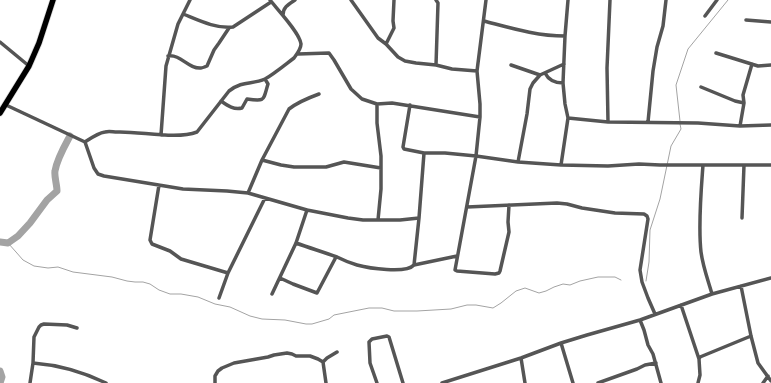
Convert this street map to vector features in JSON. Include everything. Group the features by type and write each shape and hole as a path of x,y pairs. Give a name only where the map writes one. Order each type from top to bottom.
{"main road":[{"path":"0,113 28,66 39,43 53,0"}],"street":[{"path":"161,135 168,56 178,24 190,0"},
{"path":"283,15 283,10 288,4 295,0"},
{"path":"351,0 374,34 398,57 405,61 416,64 436,65 452,69 477,71"},
{"path":"386,44 394,28 394,0"},
{"path":"436,0 438,3 436,65"},
{"path":"486,0 477,71 480,117 476,156 454,268 455,270 494,274 500,272 509,232 509,204"},
{"path":"561,165 568,118 563,83 568,0"},
{"path":"608,122 607,68 610,0"},
{"path":"648,122 653,71 657,47 664,26 666,0"},
{"path":"705,16 717,0"},
{"path":"85,142 94,136 105,132 184,135 197,132 229,91 242,83 265,79 298,54 301,44 298,36 271,1 233,27 228,28 215,26 183,14"},
{"path":"746,20 771,22"},
{"path":"484,21 550,36 565,36"},
{"path":"168,56 174,55 195,67 202,68 207,66 214,50 228,28"},
{"path":"0,42 28,66"},
{"path":"298,54 329,53 351,89 362,99 377,104 392,102 480,117"},
{"path":"716,53 758,66 771,65"},
{"path":"518,162 530,89 540,75 564,64"},
{"path":"740,126 744,103 743,95 752,64"},
{"path":"511,65 540,75"},
{"path":"545,73 547,78 551,81 563,83"},
{"path":"221,102 237,109 242,108 247,98 264,99 268,84 265,79"},
{"path":"701,87 735,101 744,103"},
{"path":"248,194 262,160 289,109 294,104 319,94"},
{"path":"377,104 381,156 381,189 378,220"},
{"path":"6,105 85,142 94,168 98,174 104,176 183,189 228,191 248,194 308,210 348,218 363,220 419,218"},
{"path":"410,105 402,147 404,149 476,156 518,162 561,165 771,165"},
{"path":"568,118 608,122 684,122 740,126 771,125"},
{"path":"414,265 424,152"},
{"path":"262,160 294,167 326,167 344,162 381,168"},
{"path":"703,165 700,213 701,252 712,294"},
{"path":"742,218 744,165"},
{"path":"159,185 150,240 152,244 170,251 181,259 228,273"},
{"path":"219,298 228,273 265,198"},
{"path":"466,206 557,203 615,213 644,214 648,219 640,270 642,282 655,314"},
{"path":"272,294 296,243 308,210"},
{"path":"296,243 356,265 378,269 408,269 412,268 414,265 457,256"},
{"path":"280,278 317,293 336,257"},
{"path":"442,383 521,358 561,343 640,320 712,294 771,278"},
{"path":"741,286 758,363 771,381"},
{"path":"681,305 698,359 700,382"},
{"path":"640,320 648,345 654,354 661,383"},
{"path":"30,383 33,363 34,337 39,327 44,324 67,325 78,328"},
{"path":"376,383 370,363 369,342 372,339 386,336 389,337 403,383"},
{"path":"698,359 751,336"},
{"path":"561,343 573,383"},
{"path":"323,362 337,352"},
{"path":"215,383 215,376 222,368 234,363 287,353 296,356 310,356 318,358 323,362 326,383"},
{"path":"521,358 525,383"},
{"path":"33,363 47,364 68,369 106,383"},
{"path":"598,383 645,365 656,363"},
{"path":"763,383 768,376"}],"waterway":[{"path":"680,121 676,85 688,49 728,0"},
{"path":"646,281 649,262 650,230 660,199 671,146 681,129 680,124"},
{"path":"0,242 8,243 18,236 47,200 57,191 55,171 61,153 70,136"},
{"path":"8,243 23,260 34,266 48,268 58,267 73,272 112,277 127,281 143,282 170,294 198,297 215,304 230,307 250,316 262,319 285,320 306,324 312,324 329,319 334,315 369,308 382,308 394,311 451,309 467,305 493,308 516,291 525,288 539,293 563,284 570,285 598,277 615,277 621,280"},
{"path":"0,371 2,377 0,383"}]}
